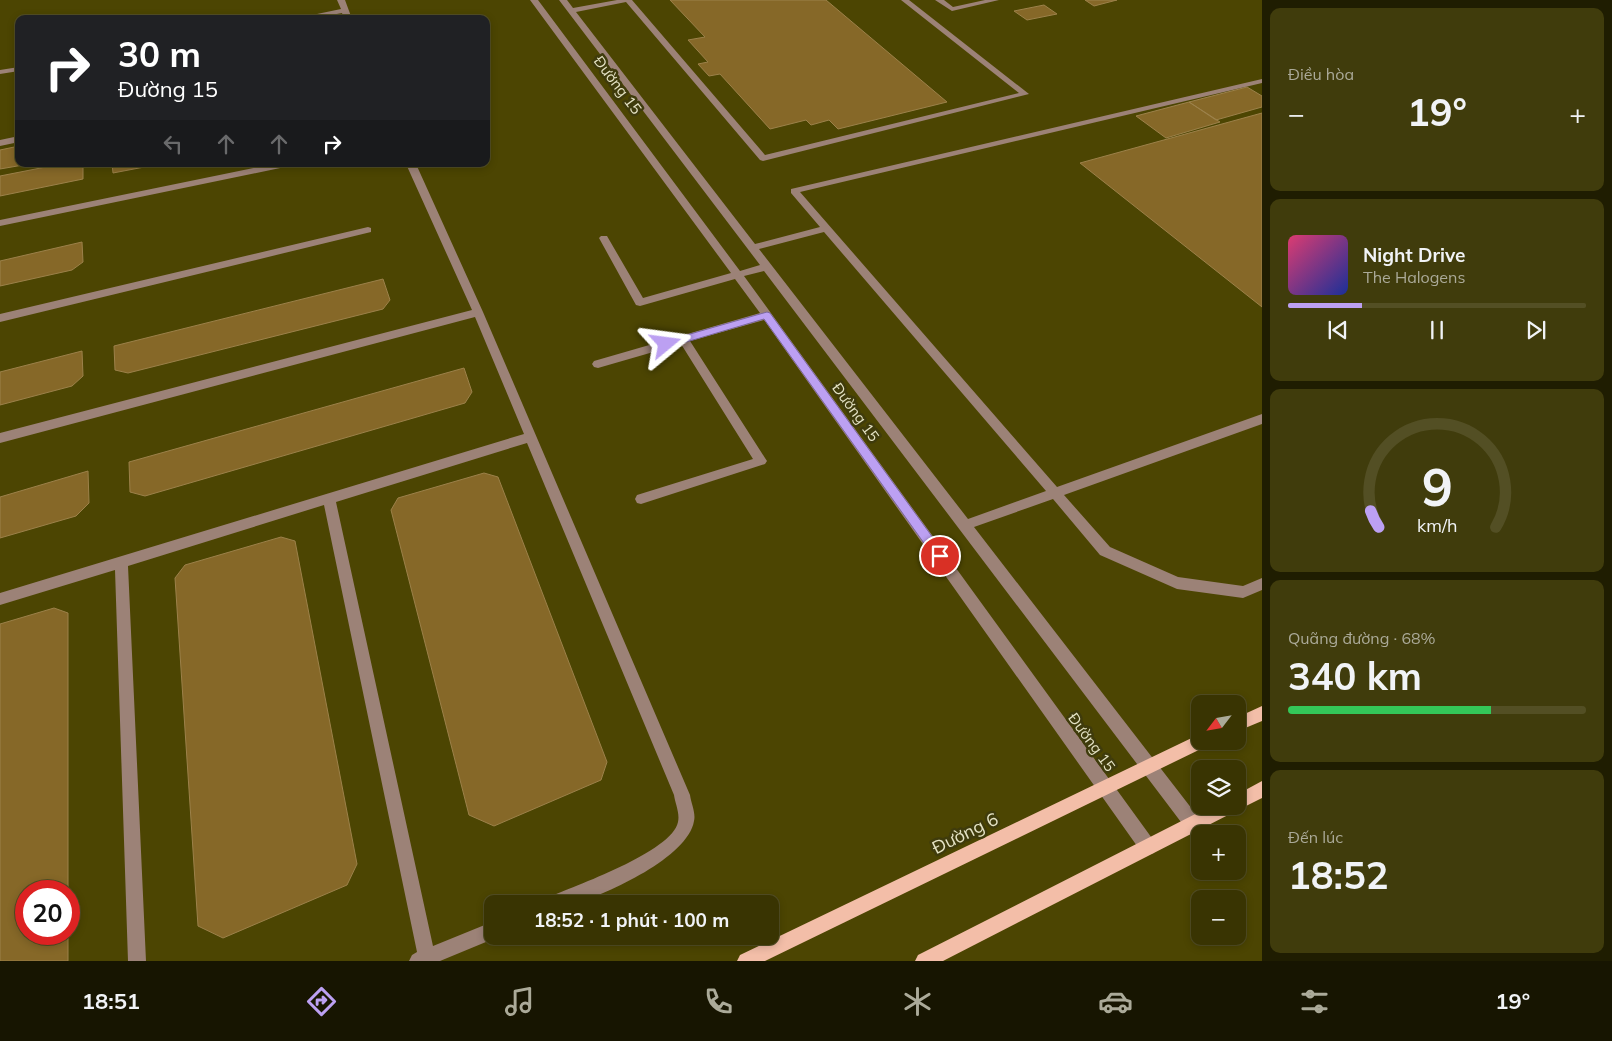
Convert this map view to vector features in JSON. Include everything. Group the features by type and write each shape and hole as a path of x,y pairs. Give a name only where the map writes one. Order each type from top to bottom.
{"main road":[{"path":"1246,720 1262,713"},
{"name":"Đường 6","path":"746,961 1191,746"},
{"path":"1246,798 1262,789"},
{"path":"924,961 1210,815"}],"street":[{"path":"340,0 347,15"},
{"name":"Đường 15","path":"534,0 767,315 1148,847"},
{"name":"Đường 15","path":"563,0 963,526 1193,824"},
{"path":"571,11 628,0 763,158 1025,94 905,0"},
{"path":"939,0 952,9 996,0"},
{"path":"318,15 345,10"},
{"path":"0,72 15,70"},
{"path":"1262,81 794,191 1105,551 1177,583 1243,592 1262,584"},
{"path":"0,143 15,140"},
{"path":"0,223 271,167"},
{"path":"412,167 478,312 682,795 686,822 676,843 655,858 573,895"},
{"path":"751,248 826,228"},
{"path":"0,318 368,230"},
{"path":"604,238 640,302 765,267"},
{"path":"0,438 478,312"},
{"path":"598,364 767,315"},
{"path":"641,499 761,462 683,339"},
{"path":"963,526 1262,418"},
{"path":"0,599 530,437"},
{"path":"329,500 422,959 484,934"},
{"path":"121,562 137,961"}],"building":[{"path":"670,0 826,0 947,102 838,129 829,120 811,125 806,120 770,129 720,74 709,76 698,64 708,62 688,40 705,37"},
{"path":"1085,0 1117,0 1094,6"},
{"path":"1044,5 1057,14 1027,20 1014,11"},
{"path":"1247,87 1262,96 1262,107 1216,120 1189,102"},
{"path":"1189,102 1220,122 1166,138 1136,116"},
{"path":"1262,113 1262,307 1080,163"},
{"path":"15,147 15,166 0,169 0,150"},
{"path":"46,167 83,167 83,179 0,196 0,176"},
{"path":"112,167 144,167 113,173"},
{"path":"82,242 83,262 72,270 0,286 0,261"},
{"path":"383,279 390,300 383,309 128,373 115,370 114,346"},
{"path":"82,351 83,376 72,386 0,405 0,372"},
{"path":"464,368 472,392 465,403 145,496 130,492 129,462"},
{"path":"88,471 89,503 76,516 0,538 0,497"},
{"path":"484,473 498,477 607,762 601,780 494,826 469,815 391,510 398,498"},
{"path":"281,537 295,541 357,864 347,885 223,938 198,926 175,578 185,565"},
{"path":"54,608 68,613 68,880 15,880 15,945 68,945 68,961 0,961 0,624"}],"route":[{"path":"666,344 767,315 940,556"}]}
